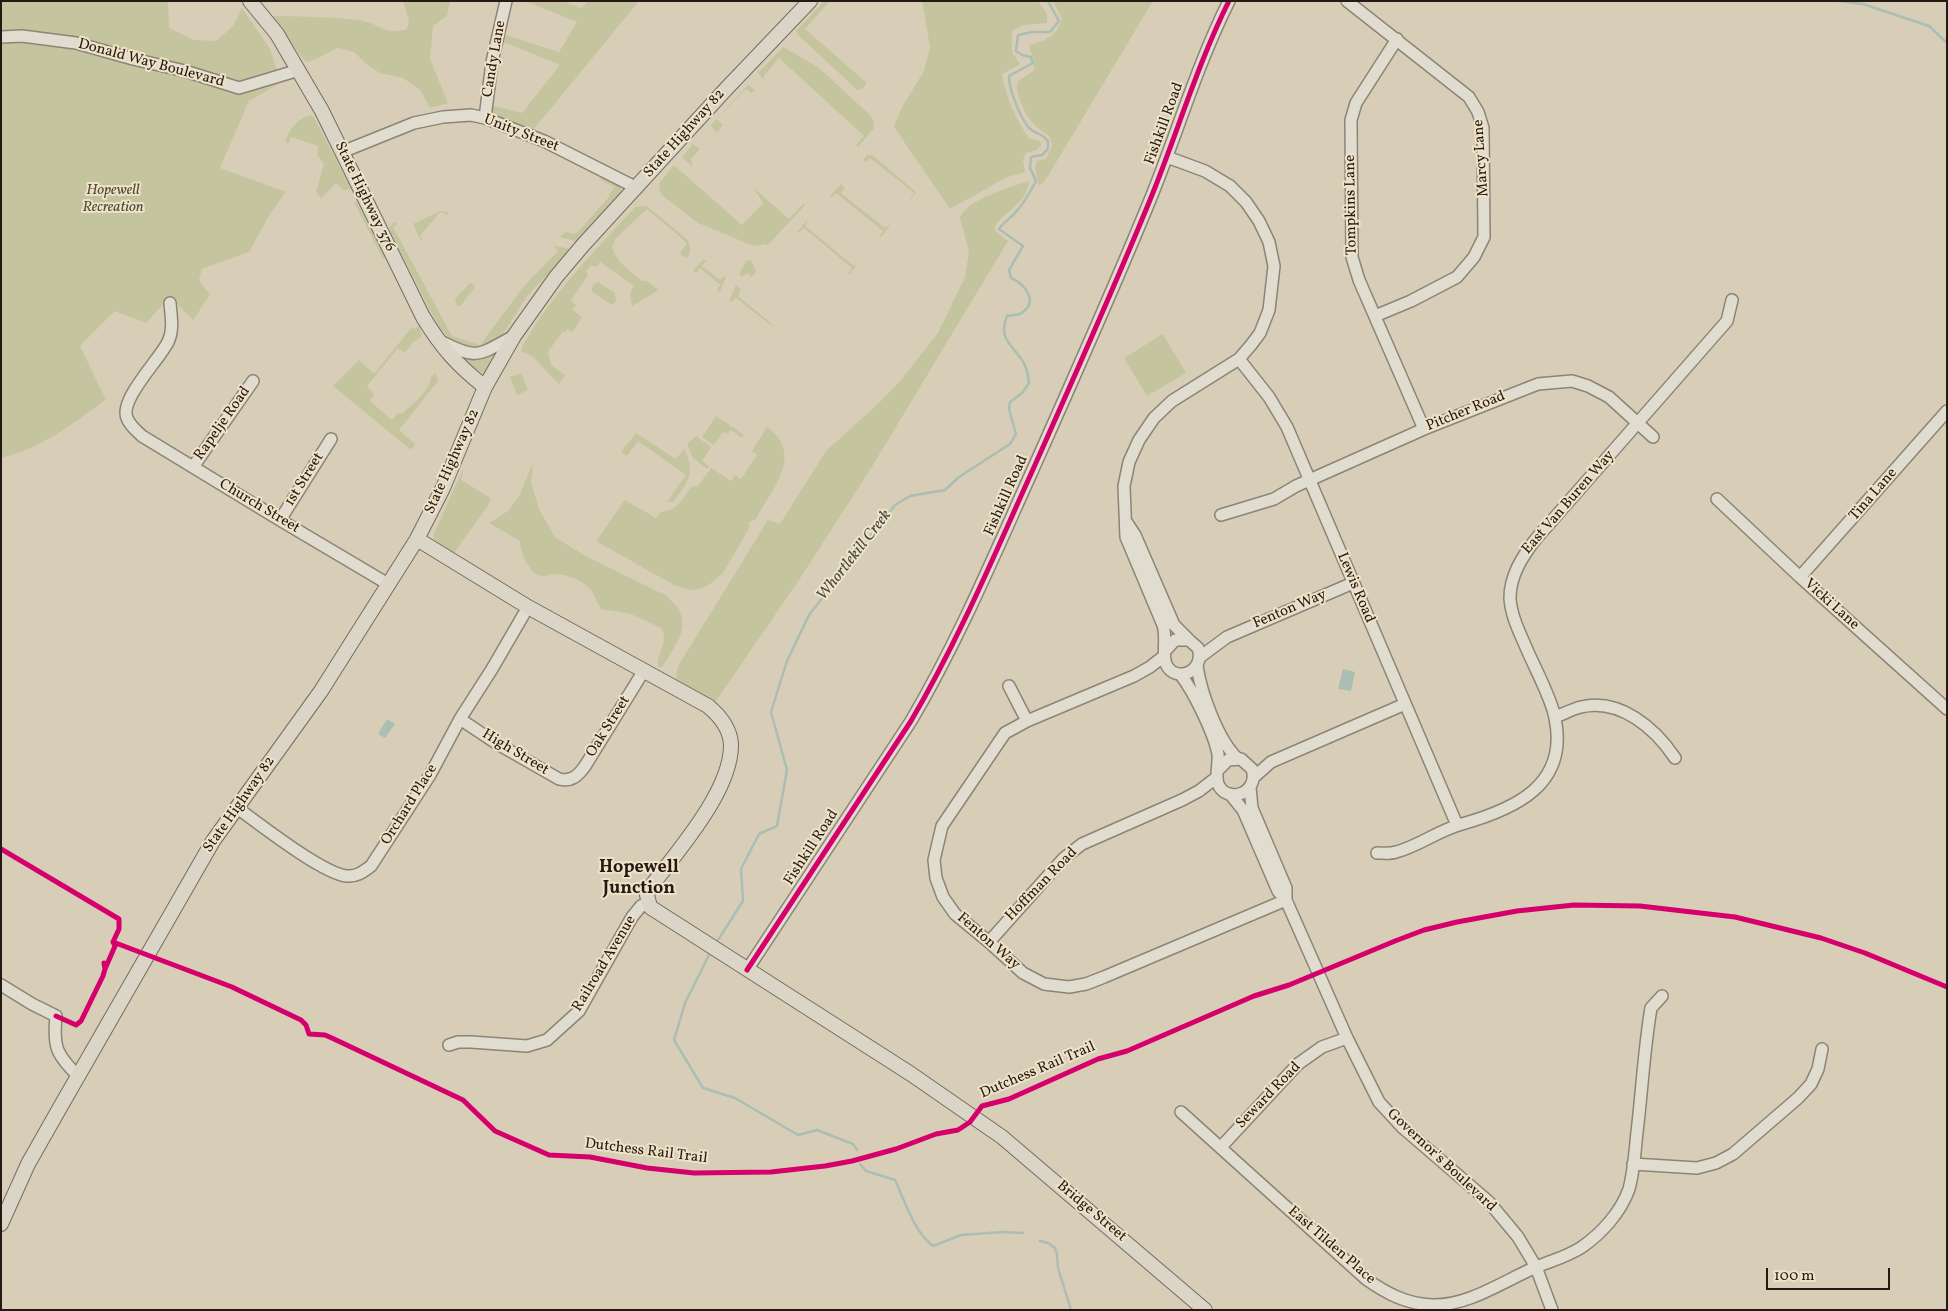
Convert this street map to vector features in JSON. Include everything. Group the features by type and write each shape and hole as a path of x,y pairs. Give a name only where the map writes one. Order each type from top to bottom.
{"main road":[{"name":"State Highway 376","path":"250,1 277,34 322,111 423,317 436,339 450,357 486,387"},
{"name":"State Highway 82","path":"1,1224 28,1164 213,841 321,691 417,539 443,488 486,387 514,336 556,277 726,90 810,1"},
{"path":"417,539 528,607 714,711 728,730 731,743 726,771 718,791 704,814 649,889 647,895 649,902"},
{"name":"Bridge Street","path":"649,902 650,907 655,912 903,1069 1002,1137 1206,1310"}],"street":[{"name":"Candy Lane","path":"485,118 492,62 506,1"},
{"name":"Fishkill Road","path":"748,970 911,721 933,684 987,572 1118,278 1168,157 1202,59 1229,1"},
{"name":"Marcy Lane","path":"1348,1 1469,97 1478,112 1483,128 1484,236 1474,257 1456,277 1411,301 1375,316"},
{"name":"Donald Way Boulevard","path":"1,37 22,36 76,43 185,71 239,88 299,70"},
{"name":"Tompkins Lane","path":"1397,39 1356,103 1351,120 1352,257 1359,280 1424,429"},
{"name":"Unity Street","path":"342,152 420,121 443,117 471,116 485,118 544,141 638,188"},
{"path":"1168,157 1205,171 1230,186 1246,202 1259,221 1269,242 1274,266 1269,310 1260,333 1240,359 1172,401 1154,418 1139,440 1129,462 1124,486 1123,503 1127,523 1126,537 1164,624 1166,663 1193,693 1214,740 1218,754 1218,784 1228,793 1241,794 1271,762 1405,704"},
{"name":"East Van Buren Way","path":"1377,853 1395,853 1457,825 1509,808 1538,788 1545,778 1556,752 1555,717 1511,609 1511,588 1514,577 1524,554 1727,321 1732,300"},
{"name":"Church Street","path":"170,304 172,328 169,340 156,363 129,398 125,410 132,426 142,436 388,584"},
{"path":"436,339 466,353 476,354 482,353 514,336"},
{"name":"Lewis Road","path":"1240,359 1269,396 1287,427 1457,825"},
{"name":"Rapelje Road","path":"193,467 254,381"},
{"name":"Pitcher Road","path":"1221,515 1274,499 1310,480 1424,429 1538,384 1572,381 1588,386 1609,397 1653,437"},
{"name":"Tina Lane","path":"1800,577 1947,411"},
{"name":"1st Street","path":"280,520 331,439"},
{"name":"Vicki Lane","path":"1717,500 1947,709"},
{"path":"1127,523 1135,535 1174,625 1198,648 1200,686 1226,745 1252,769 1252,783"},
{"name":"Fenton Way","path":"1190,641 1227,637 1353,583"},
{"name":"Orchard Place","path":"236,807 317,863 338,874 349,876 360,874 372,866 430,775 460,719 528,607"},
{"name":"Fenton Way","path":"1198,662 1227,637"},
{"path":"1165,653 1170,644 1175,640 1190,641"},
{"name":"Fenton Way","path":"1165,653 1150,667 1134,676 1027,721 1005,733 942,826 934,860 936,878 943,897 955,914 1023,973 1044,984 1069,987 1086,984 1104,977 1286,900"},
{"path":"1176,672 1190,672 1198,662"},
{"name":"Oak Street","path":"572,779 585,766 643,672"},
{"name":"Fenton Way","path":"1134,676 1154,672 1176,672"},
{"path":"1009,686 1027,721"},
{"path":"1555,717 1582,707 1609,707 1617,709 1630,714 1640,721 1662,741 1675,758"},
{"name":"High Street","path":"460,719 496,743 559,779 565,781 572,779"},
{"path":"1217,774 1228,760 1271,762"},
{"name":"Hoffman Road","path":"989,942 1064,858 1082,844 1182,800 1199,791 1217,774"},
{"name":"Governor's Boulevard","path":"1252,783 1252,808 1286,888 1286,900"},
{"name":"Hoffman Road","path":"1182,800 1203,794 1228,793"},
{"name":"Governor's Boulevard","path":"1228,793 1243,810 1278,891 1286,900 1347,1038 1378,1102 1402,1127 1489,1202 1518,1237 1536,1267 1552,1310"},
{"name":"Railroad Avenue","path":"449,1045 458,1042 471,1042 527,1046 547,1040 579,1011 635,912 649,902"},
{"path":"1,985 56,1016 55,1042 60,1058 78,1076"},
{"name":"East Tilden Place","path":"1181,1112 1366,1279 1389,1295 1413,1303 1432,1305 1455,1303 1536,1267 1560,1259 1582,1246 1602,1230 1615,1214 1629,1189 1651,1008 1662,996"},
{"name":"Seward Road","path":"1221,1147 1298,1064 1322,1047 1347,1038"},
{"path":"1633,1164 1697,1168 1716,1163 1733,1154 1798,1098 1810,1084 1818,1069 1822,1049"}],"green space":[{"name":"Hopewell Recreation","path":"1,1 168,1 169,28 194,40 216,41 233,26 242,8 270,49 277,70 285,80 249,101 220,168 286,192 270,214 249,252 202,269 199,280 210,295 193,320 172,299 167,300 146,323 115,311 80,346 106,400 43,442 16,454 1,458"},
{"path":"403,1 450,1 447,16 433,26 430,59 448,103 430,108 420,90 403,78 380,73 365,63 354,52 337,48 317,59 306,62 270,16 359,20 386,30 399,31 407,29 409,21"},
{"path":"525,1 562,1 582,8 587,1 639,1 534,129 489,113 491,105 522,113 560,65 504,42 505,35 559,52 577,22"},
{"path":"824,1 830,1 805,29 867,83 862,89 857,90 797,34 796,31"},
{"path":"922,1 1038,1 1047,14 1047,23 1024,25 1012,31 1012,52 1020,64 1002,74 1009,100 1019,123 1029,138 1040,141 1041,146 1037,150 1026,153 1023,160 1025,172 1005,178 950,209 894,127 902,107 924,71 930,47"},
{"path":"1053,1 1153,1 1048,176 1042,184 1038,185 1035,167 1037,161 1046,159 1052,146 1050,137 1029,119 1021,102 1017,85 1019,80 1034,70 1030,45 1050,36 1060,25 1062,19"},
{"path":"783,47 818,67 870,115 874,128 858,147 856,145 864,136 779,58 763,77 765,79 758,73"},
{"path":"748,85 755,90 752,93 746,89 717,119 723,125 716,133 711,125"},
{"path":"310,115 314,117 351,189 343,190 336,183 321,199 316,192 324,164 317,155 318,146 291,137 288,144 285,140 301,119"},
{"path":"693,144 700,149 691,159 693,167 682,157"},
{"path":"867,155 872,155 916,192 911,199 914,193 870,158 866,162 863,160"},
{"path":"674,165 742,225 763,203 753,187 789,219 803,204 805,205 768,245 751,245 698,223 663,196 660,192 659,183"},
{"path":"604,176 621,185 622,194 580,240 575,241 560,237 565,232 573,234 578,232 608,198 614,187 599,179"},
{"path":"1029,181 1020,201 995,226 995,231 1008,241 873,465 799,580 714,704 675,682 678,666 768,520 780,524 826,451 878,404 901,380 938,333 965,277 969,252 960,218 964,211 990,195"},
{"path":"841,184 845,188 841,193 885,228 891,224 881,237 879,236 883,231 836,193 832,197 830,196"},
{"path":"357,201 385,257 383,259 354,202"},
{"path":"635,207 648,207 688,240 690,254 687,258 682,256 680,253 687,243 647,209 616,238 612,247 621,262 642,281 647,281 659,290 632,306 630,293 634,286 600,262 596,267 591,265 586,271 588,275 571,300 576,305 572,310 582,317 573,332 567,329 565,332 563,331 548,352 551,365 565,375 559,384 533,357 521,351 522,347 546,309 574,274"},
{"path":"440,211 448,212 447,215 440,212 420,236 423,241 421,241 413,224"},
{"path":"808,219 805,226 854,266 859,261 850,274 848,273 852,268 804,228 797,232"},
{"path":"394,222 398,224 393,227 452,336 480,345 524,286 558,251 553,246 571,250 527,296 497,341 489,346 470,350 452,342 438,326 390,231 389,228"},
{"path":"704,259 706,261 702,266 720,280 724,276 726,277 720,292 717,290 720,285 700,268 696,273 693,270"},
{"path":"746,260 752,261 756,272 752,277 747,273 742,277 739,275"},
{"path":"598,282 615,293 616,302 612,305 591,291 594,284"},
{"path":"470,283 474,285 474,289 460,306 457,306 455,299"},
{"path":"736,285 741,289 738,296 772,326 736,298 731,302 729,301"},
{"path":"419,325 422,336 413,342 405,353 398,348 367,386 374,394 370,401 392,420 398,413 402,414 420,397 427,388 431,377 436,373 438,381 399,430 415,444 411,450 333,386 359,360 374,374 412,327 415,329"},
{"path":"1163,334 1186,373 1147,396 1124,358"},
{"path":"496,352 484,374 465,362 457,353"},
{"path":"521,373 528,390 517,395 510,377"},
{"path":"716,416 744,435 742,438 731,430 727,434 723,432 714,445 702,437"},
{"path":"767,427 778,437 784,449 782,472 756,519 749,522 750,527 723,573 710,584 700,589 689,590 674,585 596,541 625,500 656,518 660,512 671,510 679,504 691,487 698,486 711,468 731,481 735,475 741,479 757,455 752,451"},
{"path":"636,433 676,459 684,449 688,457 689,477 673,502 667,502 686,475 638,441 627,456 621,452"},
{"path":"696,436 711,447 702,461 709,466 707,469 693,458 687,444"},
{"path":"533,463 531,483 540,511 555,537 584,555 665,595 675,604 683,622 682,630 679,639 662,667 658,667 664,638 661,628 631,614 601,609 589,588 573,578 558,574 543,576 537,574 526,562 520,541 489,523 508,511 519,496"},
{"path":"462,471 461,480 491,498 487,507 454,553 435,540 433,536"}],"shaded area":[{"path":"1343,669 1355,672 1351,691 1338,689"},
{"path":"387,719 395,724 385,738 378,734"}],"waterway":[{"name":"Whortlekill Creek","path":"716,943 743,901 741,869 759,834 777,826 787,770 771,712 787,661 809,615 895,505 910,496 945,490 959,477 1010,444 1016,434 1009,409 1010,402 1022,393 1029,383 1024,363 1010,345 1004,330 1007,316 1020,314 1028,307 1030,302 1028,292 1016,280 1011,278 1009,270 1023,246 999,229 1026,199 1036,181 1030,168 1031,157 1042,155 1048,149 1048,141 1029,128 1013,96 1009,76 1033,63 1031,57 1016,51 1018,35 1032,32 1050,32 1059,21 1048,1"},
{"path":"1839,1 1863,4 1929,26 1947,43"},
{"name":"Whortlekill Creek","path":"709,955 685,1003 674,1040 703,1088 735,1098 798,1135 817,1130 853,1144 857,1150"},
{"name":"Whortlekill Creek","path":"860,1164 866,1171 895,1180 915,1225 933,1246 961,1235 1003,1232 1023,1233"},
{"name":"Whortlekill Creek","path":"1040,1241 1048,1243 1055,1248 1058,1268 1071,1310"}],"cycle path":[{"path":"747,970 911,721 959,631 1121,269 1160,175 1207,50 1229,1"},
{"path":"1,849 119,919 119,929 113,942 115,946 105,969"},
{"name":"Dutchess Rail Trail","path":"113,942 232,987 301,1020 306,1025 309,1034 325,1035 463,1100 495,1131 549,1155 590,1157 647,1168 694,1173 771,1172 825,1166 852,1161 896,1149 936,1134 958,1130 970,1122 982,1106 1009,1099 1098,1059 1127,1051 1254,996 1289,985 1424,930 1517,911 1574,905 1640,906 1735,917 1821,938 1865,953 1947,987"},
{"path":"56,1016 76,1025 81,1021 103,976 104,963"}],"district":[{"name":"Hopewell Junction","path":"639,880"}]}
